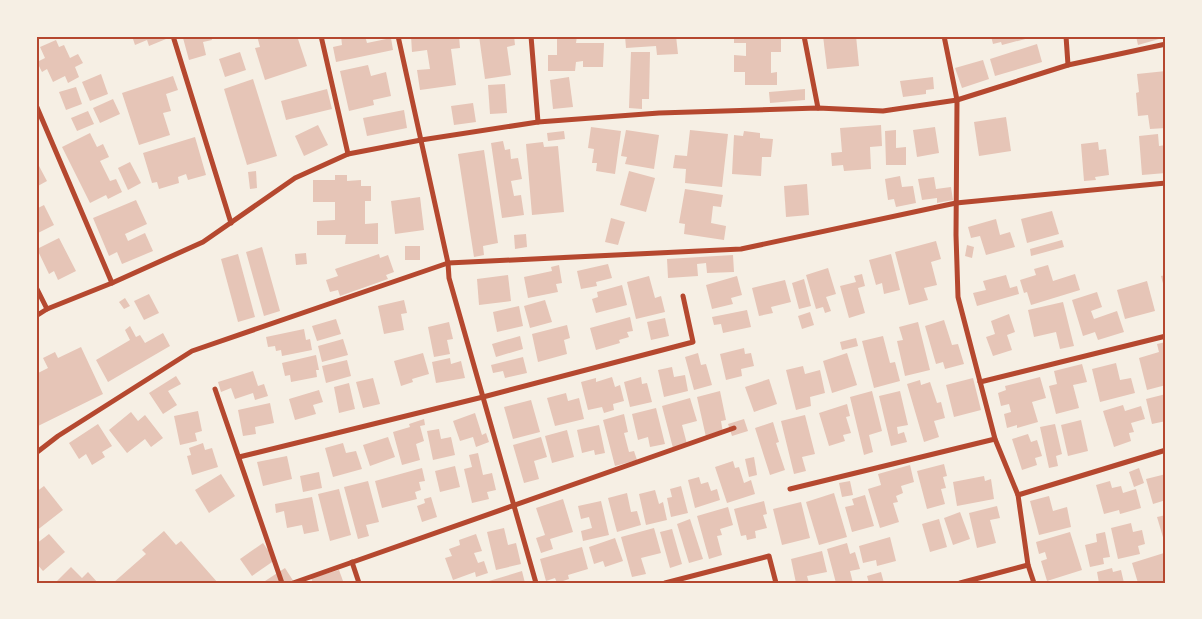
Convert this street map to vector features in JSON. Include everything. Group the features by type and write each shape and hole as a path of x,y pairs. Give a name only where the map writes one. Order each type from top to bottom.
{"street":[{"path":"173,36 231,223"},
{"path":"321,36 348,154"},
{"path":"398,36 450,278 536,583"},
{"path":"531,36 538,122"},
{"path":"804,36 818,108"},
{"path":"944,36 957,100 956,203 958,298 995,439 1018,495 1028,565 1034,583"},
{"path":"1066,36 1068,65"},
{"path":"36,316 112,284 203,242 295,178 348,154 421,140 538,122 659,113 818,108 883,111 957,100 1068,65 1166,44"},
{"path":"36,105 112,284"},
{"path":"36,453 58,436 192,351 448,263 741,249 956,203 1166,183"},
{"path":"36,287 47,310"},
{"path":"239,457 483,397 693,342 683,296"},
{"path":"980,382 1166,336"},
{"path":"215,389 282,583"},
{"path":"293,583 734,428"},
{"path":"790,489 995,439"},
{"path":"1018,495 1166,450"},
{"path":"665,583 769,556 776,583"},
{"path":"352,562 359,583"},
{"path":"960,583 1028,565"}],"building":[{"path":"132,36 165,36 166,39 149,46 147,40 135,45"},
{"path":"189,36 211,36 212,40 203,42 206,55 189,60 183,38"},
{"path":"257,36 297,36 307,66 265,80 255,48 260,47"},
{"path":"341,36 365,36 367,43 391,38 393,50 336,62 333,47 342,45"},
{"path":"411,36 459,36 460,48 451,49 456,85 420,90 417,70 430,69 427,50 412,52"},
{"path":"479,36 514,36 515,45 507,47 511,75 485,79"},
{"path":"557,36 577,36 576,43 604,43 603,67 583,67 583,61 576,62 575,71 548,71 548,55 557,55"},
{"path":"625,36 676,36 678,54 657,55 656,46 626,48"},
{"path":"734,36 781,36 781,52 771,52 771,73 777,72 777,85 745,85 745,72 734,72 734,55 746,56 746,43 734,43"},
{"path":"823,36 856,36 859,66 827,69"},
{"path":"991,36 1033,37 1002,45 1001,42 993,44"},
{"path":"1136,36 1166,36 1166,37 1138,45"},
{"path":"56,40 59,47 64,45 70,58 78,54 83,63 75,67 79,77 68,83 65,76 53,82 47,69 42,72 37,62 45,58 40,47"},
{"path":"1037,44 1042,62 995,76 990,59"},
{"path":"240,52 246,70 225,77 219,59"},
{"path":"631,52 650,52 649,99 642,99 642,109 629,108"},
{"path":"983,60 989,79 962,88 955,68"},
{"path":"368,65 371,76 386,72 391,96 373,100 374,105 349,111 340,71"},
{"path":"1166,71 1166,128 1150,129 1148,115 1138,116 1136,93 1139,92 1137,74"},
{"path":"101,74 108,94 90,101 82,82"},
{"path":"173,76 178,90 166,94 171,111 163,113 170,135 139,145 122,93"},
{"path":"569,77 573,107 553,109 550,80"},
{"path":"933,77 934,89 926,90 926,94 903,97 900,81"},
{"path":"253,79 277,156 247,165 224,89"},
{"path":"505,84 507,113 490,114 488,85"},
{"path":"76,87 82,104 66,110 59,92"},
{"path":"327,89 332,109 286,120 281,101"},
{"path":"805,89 805,100 770,103 769,92"},
{"path":"113,99 120,114 100,123 93,108"},
{"path":"473,103 476,122 454,125 451,106"},
{"path":"404,110 407,128 367,136 363,118"},
{"path":"88,111 94,124 77,131 71,118"},
{"path":"1006,117 1011,151 979,156 974,122"},
{"path":"318,125 328,145 304,156 295,136"},
{"path":"881,125 882,146 870,147 871,169 844,171 843,165 832,166 831,153 842,152 840,128"},
{"path":"591,127 621,131 615,174 596,171 597,163 592,163 594,149 588,148"},
{"path":"935,127 939,153 917,157 913,130"},
{"path":"626,130 659,135 654,169 625,164 627,157 621,156"},
{"path":"690,130 728,134 722,187 685,183 686,169 673,168 675,155 687,156"},
{"path":"896,130 896,148 906,147 906,165 886,165 885,131"},
{"path":"564,131 565,139 548,141 547,133"},
{"path":"744,131 760,133 760,138 773,139 771,157 762,157 761,176 732,174 734,135 743,136"},
{"path":"90,133 97,147 103,144 109,157 100,161 110,181 116,179 122,192 108,199 106,195 90,203 62,147"},
{"path":"1158,134 1159,146 1166,145 1166,173 1142,175 1139,136"},
{"path":"195,137 206,175 188,180 186,174 178,177 179,183 159,189 157,182 152,183 143,153"},
{"path":"503,141 505,150 510,149 511,159 518,158 522,179 511,181 514,196 521,195 524,215 502,218 491,143"},
{"path":"543,142 544,147 558,146 564,212 532,215 526,144"},
{"path":"1098,142 1099,150 1106,149 1109,175 1095,177 1096,180 1084,181 1081,144"},
{"path":"484,150 498,243 483,246 484,255 474,257 458,154"},
{"path":"130,162 141,183 128,190 118,168"},
{"path":"39,166 47,181 36,187 36,168"},
{"path":"256,171 257,188 250,189 248,172"},
{"path":"629,171 655,178 646,212 620,205"},
{"path":"335,175 347,175 347,181 361,180 361,186 371,186 371,201 365,201 365,224 378,223 378,244 345,244 346,235 317,235 317,221 335,220 335,202 313,202 313,180 335,180"},
{"path":"900,176 902,187 913,186 916,203 896,207 894,199 888,200 885,179"},
{"path":"934,177 936,189 951,187 953,200 937,203 937,198 922,200 918,179"},
{"path":"807,184 809,215 786,217 784,186"},
{"path":"685,189 723,195 721,207 713,206 711,223 726,226 724,240 684,234 685,224 679,223"},
{"path":"420,197 424,230 395,234 391,201"},
{"path":"136,200 147,224 125,234 128,241 145,233 153,251 122,264 117,252 109,256 93,218"},
{"path":"44,205 54,225 36,234 36,209"},
{"path":"1052,211 1059,234 1027,243 1021,219"},
{"path":"611,218 625,222 618,245 605,242"},
{"path":"996,219 1000,235 1010,232 1015,247 986,255 980,236 971,238 968,227"},
{"path":"526,234 527,247 515,249 514,235"},
{"path":"59,238 76,271 58,280 54,271 49,274 37,249"},
{"path":"1062,240 1064,247 1031,256 1030,249"},
{"path":"936,241 941,259 931,262 937,285 924,288 928,300 909,305 895,252"},
{"path":"967,245 974,247 972,258 965,256"},
{"path":"405,246 420,246 420,260 405,260"},
{"path":"262,247 280,311 264,316 246,252"},
{"path":"306,253 307,264 296,265 295,254"},
{"path":"238,254 255,317 238,322 221,259"},
{"path":"379,254 380,258 388,255 394,272 386,275 388,279 340,296 338,290 330,292 326,280 338,276 335,269"},
{"path":"891,254 900,290 884,294 882,283 876,285 869,260"},
{"path":"733,255 734,272 707,273 706,263 697,264 698,276 668,278 667,259"},
{"path":"608,264 612,278 596,282 597,286 581,289 577,271"},
{"path":"559,265 562,283 556,284 558,292 528,298 524,277 552,271 551,267"},
{"path":"1048,265 1053,281 1075,274 1080,290 1031,305 1027,292 1024,293 1020,280 1036,275 1034,269"},
{"path":"828,268 836,294 826,297 831,311 825,313 823,307 816,309 806,275"},
{"path":"862,274 865,286 858,288 865,313 849,318 840,286 856,282 854,276"},
{"path":"508,275 511,301 479,305 477,279"},
{"path":"1006,275 1010,288 1017,286 1019,294 977,306 973,293 986,290 983,281"},
{"path":"1166,275 1166,290 1165,291 1161,276"},
{"path":"649,276 655,298 661,296 665,312 636,319 627,282"},
{"path":"737,276 742,295 731,298 733,304 712,309 706,285"},
{"path":"804,279 811,306 799,309 792,283"},
{"path":"785,280 791,302 771,307 773,313 759,316 752,288"},
{"path":"1147,281 1155,311 1125,319 1117,290"},
{"path":"622,285 627,305 596,313 592,299 598,297 597,292"},
{"path":"1097,292 1102,307 1091,311 1094,319 1117,311 1124,332 1098,340 1095,332 1083,336 1072,300"},
{"path":"149,294 159,313 144,320 134,301"},
{"path":"125,298 130,306 124,309 119,302"},
{"path":"404,300 407,313 401,314 404,330 384,334 378,306"},
{"path":"545,300 552,322 530,328 524,306"},
{"path":"1063,302 1074,346 1060,349 1056,332 1034,337 1028,310"},
{"path":"519,306 523,326 497,332 493,312"},
{"path":"747,310 751,327 723,333 721,324 714,325 712,317"},
{"path":"810,312 814,325 802,329 798,316"},
{"path":"1009,314 1015,332 1007,335 1012,350 993,356 986,337 995,334 991,321"},
{"path":"630,317 633,331 627,332 629,337 619,340 620,343 596,350 590,328"},
{"path":"665,318 669,336 651,340 647,322"},
{"path":"336,319 341,334 317,341 312,326"},
{"path":"944,320 952,345 958,344 964,364 945,369 943,362 936,364 925,326"},
{"path":"449,322 453,339 447,340 450,354 434,357 428,327"},
{"path":"918,322 930,370 905,376 897,341 903,340 899,327"},
{"path":"567,325 570,338 564,340 567,354 538,362 532,334"},
{"path":"130,326 136,337 140,335 145,343 163,333 170,346 108,382 96,360 130,340 125,330"},
{"path":"304,329 306,340 310,339 312,350 282,356 281,350 276,351 275,346 268,347 266,337"},
{"path":"520,336 523,349 496,357 492,344"},
{"path":"883,336 890,363 895,362 900,381 874,388 862,341"},
{"path":"856,338 858,346 842,350 840,342"},
{"path":"343,339 348,355 322,362 318,346"},
{"path":"1166,342 1166,358 1164,358 1166,385 1147,390 1139,358 1159,352 1157,344"},
{"path":"81,347 103,394 36,427 36,374 48,368 43,358 55,352 58,358"},
{"path":"744,348 745,354 751,353 754,366 741,369 742,376 726,380 720,354"},
{"path":"423,353 429,374 412,379 413,382 401,386 394,361"},
{"path":"698,353 701,365 706,364 712,385 694,390 685,357"},
{"path":"847,353 857,385 832,393 823,361"},
{"path":"316,355 319,370 316,370 317,377 291,382 290,375 285,376 282,363"},
{"path":"523,357 527,373 505,378 503,371 493,373 491,365"},
{"path":"450,358 451,364 461,361 465,378 436,383 432,362"},
{"path":"347,360 351,376 326,383 322,366"},
{"path":"1116,363 1120,380 1131,378 1135,393 1100,402 1092,369"},
{"path":"1082,364 1087,382 1073,385 1079,408 1056,414 1049,386 1057,384 1054,371"},
{"path":"803,366 805,374 820,370 825,393 810,397 811,406 796,410 786,370"},
{"path":"672,367 674,377 685,375 688,391 664,397 658,370"},
{"path":"253,371 258,386 264,384 268,396 255,400 253,393 235,399 231,388 221,392 218,382"},
{"path":"176,376 181,384 168,391 177,405 163,414 149,393"},
{"path":"612,377 615,387 620,385 624,401 613,404 614,410 604,413 602,407 588,410 581,382 596,378 596,382"},
{"path":"641,377 642,384 647,383 652,402 630,407 624,382"},
{"path":"1040,377 1046,398 1032,402 1038,422 1017,428 1017,425 1007,428 1004,414 1011,412 1009,404 1001,406 998,393 1006,390 1005,386"},
{"path":"373,378 380,404 363,408 356,382"},
{"path":"973,378 981,410 954,417 946,385"},
{"path":"769,379 777,404 754,412 745,387"},
{"path":"920,380 921,385 930,382 937,403 941,402 945,418 934,421 939,437 924,442 907,384"},
{"path":"349,383 355,409 339,413 334,387"},
{"path":"319,390 323,402 313,405 316,414 295,420 289,399"},
{"path":"720,391 726,420 721,421 723,433 706,437 697,397"},
{"path":"872,391 882,431 869,435 873,452 864,455 850,397"},
{"path":"900,391 908,425 897,427 898,434 904,432 907,442 891,446 879,396"},
{"path":"566,393 568,401 579,398 584,419 555,426 547,398"},
{"path":"1166,394 1166,421 1152,424 1146,399"},
{"path":"690,398 697,421 682,425 687,444 673,448 662,406"},
{"path":"531,400 540,432 513,439 504,407"},
{"path":"270,403 274,423 255,427 256,434 243,436 238,410"},
{"path":"847,404 850,416 846,417 851,433 843,435 845,441 829,446 819,413"},
{"path":"1123,405 1125,411 1141,406 1145,419 1131,423 1134,432 1129,433 1131,441 1114,447 1103,411"},
{"path":"656,408 665,444 650,447 648,437 638,440 632,414"},
{"path":"198,411 202,431 195,433 197,441 180,445 174,416"},
{"path":"131,412 138,421 145,415 163,438 151,447 145,439 127,453 109,430"},
{"path":"475,413 482,435 486,433 489,442 476,447 473,437 460,441 453,421"},
{"path":"624,414 628,432 624,433 629,452 634,451 637,460 615,466 603,420"},
{"path":"805,415 815,454 802,457 806,471 794,474 781,421"},
{"path":"424,419 425,425 420,426 424,441 416,444 420,460 402,465 393,432 410,427 409,424"},
{"path":"744,419 748,431 732,436 728,424"},
{"path":"1081,420 1088,451 1068,456 1061,425"},
{"path":"773,422 779,442 776,443 785,470 770,475 755,428"},
{"path":"98,424 112,446 102,452 105,457 92,465 86,454 79,459 69,443"},
{"path":"1055,424 1062,454 1056,456 1058,466 1049,468 1040,427"},
{"path":"599,425 605,453 595,455 594,450 582,453 577,430"},
{"path":"439,429 441,439 451,437 455,455 433,460 427,431"},
{"path":"567,430 574,457 552,463 545,436"},
{"path":"1028,434 1031,442 1037,440 1042,456 1035,458 1037,465 1022,470 1012,439"},
{"path":"388,437 395,457 370,466 363,445"},
{"path":"541,437 547,457 534,461 539,479 524,483 513,445"},
{"path":"203,443 205,450 212,448 218,467 192,475 187,456 191,455 189,448"},
{"path":"343,443 346,453 356,451 362,469 333,477 325,448"},
{"path":"478,453 483,475 492,473 496,490 487,492 489,499 472,503 464,469 472,467 469,455"},
{"path":"287,456 292,479 263,486 257,462"},
{"path":"754,457 757,475 749,477 745,459"},
{"path":"733,461 735,468 739,467 744,483 751,480 755,494 727,503 715,467"},
{"path":"944,464 947,476 943,477 946,488 941,489 945,504 927,509 917,471"},
{"path":"910,465 914,482 901,486 903,493 896,496 898,502 893,503 899,522 880,528 868,489 881,485 878,474"},
{"path":"455,466 460,487 440,492 435,471"},
{"path":"422,468 425,481 419,482 421,490 415,492 417,499 382,508 375,481"},
{"path":"1139,468 1144,483 1134,487 1129,472"},
{"path":"319,472 322,488 303,492 300,476"},
{"path":"221,474 235,496 209,513 195,490"},
{"path":"1166,474 1166,500 1153,504 1146,479"},
{"path":"984,476 985,481 991,479 994,499 957,506 953,482"},
{"path":"699,477 701,484 708,482 711,491 717,489 720,500 695,508 688,480"},
{"path":"368,481 379,522 366,525 369,536 358,539 344,487"},
{"path":"850,481 853,495 842,497 839,483"},
{"path":"1110,481 1112,488 1121,486 1123,493 1136,489 1141,508 1120,514 1119,510 1104,514 1096,485"},
{"path":"44,486 63,510 36,531 36,492"},
{"path":"681,486 688,513 671,517 667,498 672,497 670,489"},
{"path":"339,489 351,535 330,541 318,494"},
{"path":"655,490 659,504 663,502 667,520 646,525 639,494"},
{"path":"627,493 631,512 637,511 641,525 617,532 608,498"},
{"path":"834,493 847,537 819,545 806,502"},
{"path":"865,495 874,526 852,532 845,507 854,505 852,499"},
{"path":"1049,496 1053,511 1067,507 1071,527 1039,535 1030,501"},
{"path":"312,497 319,531 304,534 302,525 287,528 284,511 276,513 275,504"},
{"path":"431,497 437,517 422,522 417,506 425,503 424,499"},
{"path":"563,499 573,532 550,539 553,549 541,553 536,538 545,535 536,508"},
{"path":"601,501 609,535 583,541 581,531 592,528 589,517 581,519 578,506"},
{"path":"764,501 767,514 763,515 767,528 755,531 756,538 747,540 746,535 741,536 734,509"},
{"path":"801,502 810,538 782,545 773,509"},
{"path":"997,506 1000,518 990,520 996,543 977,548 969,513"},
{"path":"728,507 733,525 720,529 722,535 717,536 722,555 709,559 697,516"},
{"path":"960,512 970,539 953,545 944,518"},
{"path":"1166,515 1166,544 1165,544 1157,517"},
{"path":"690,519 703,559 689,563 677,524"},
{"path":"939,519 947,547 930,552 922,524"},
{"path":"1131,523 1133,532 1142,530 1145,544 1138,546 1140,554 1118,559 1111,528"},
{"path":"504,528 508,545 516,543 521,564 496,570 487,532"},
{"path":"654,528 661,553 641,558 646,574 632,577 621,537"},
{"path":"672,529 682,564 670,568 660,532"},
{"path":"164,531 176,545 181,541 218,583 113,583 146,554 142,550"},
{"path":"1070,532 1082,570 1047,581 1041,561 1047,559 1045,552 1039,554 1036,542"},
{"path":"1105,532 1110,557 1103,558 1104,564 1090,567 1085,545 1097,542 1096,534"},
{"path":"49,534 65,552 43,571 36,563 36,544"},
{"path":"476,534 482,551 474,553 478,563 484,561 488,573 476,577 475,572 453,580 445,558 452,556 449,549 460,545 459,540"},
{"path":"890,537 896,561 877,566 876,560 863,563 859,546"},
{"path":"615,538 623,561 605,567 603,561 594,564 589,547"},
{"path":"263,543 275,560 252,576 240,559"},
{"path":"847,543 850,554 855,552 860,569 850,571 853,583 836,583 827,549"},
{"path":"582,547 588,569 568,575 569,579 557,583 555,578 546,581 540,559"},
{"path":"822,551 827,572 807,576 809,583 796,583 791,559"},
{"path":"1164,553 1166,580 1157,583 1138,583 1132,563"},
{"path":"71,567 82,578 88,572 98,583 55,583"},
{"path":"285,568 293,583 262,583"},
{"path":"1112,568 1113,572 1121,570 1124,583 1099,583 1097,572"},
{"path":"339,570 343,581 313,583 311,578"},
{"path":"522,571 525,583 490,583 489,581"},
{"path":"881,572 884,583 869,583 867,576"}]}
